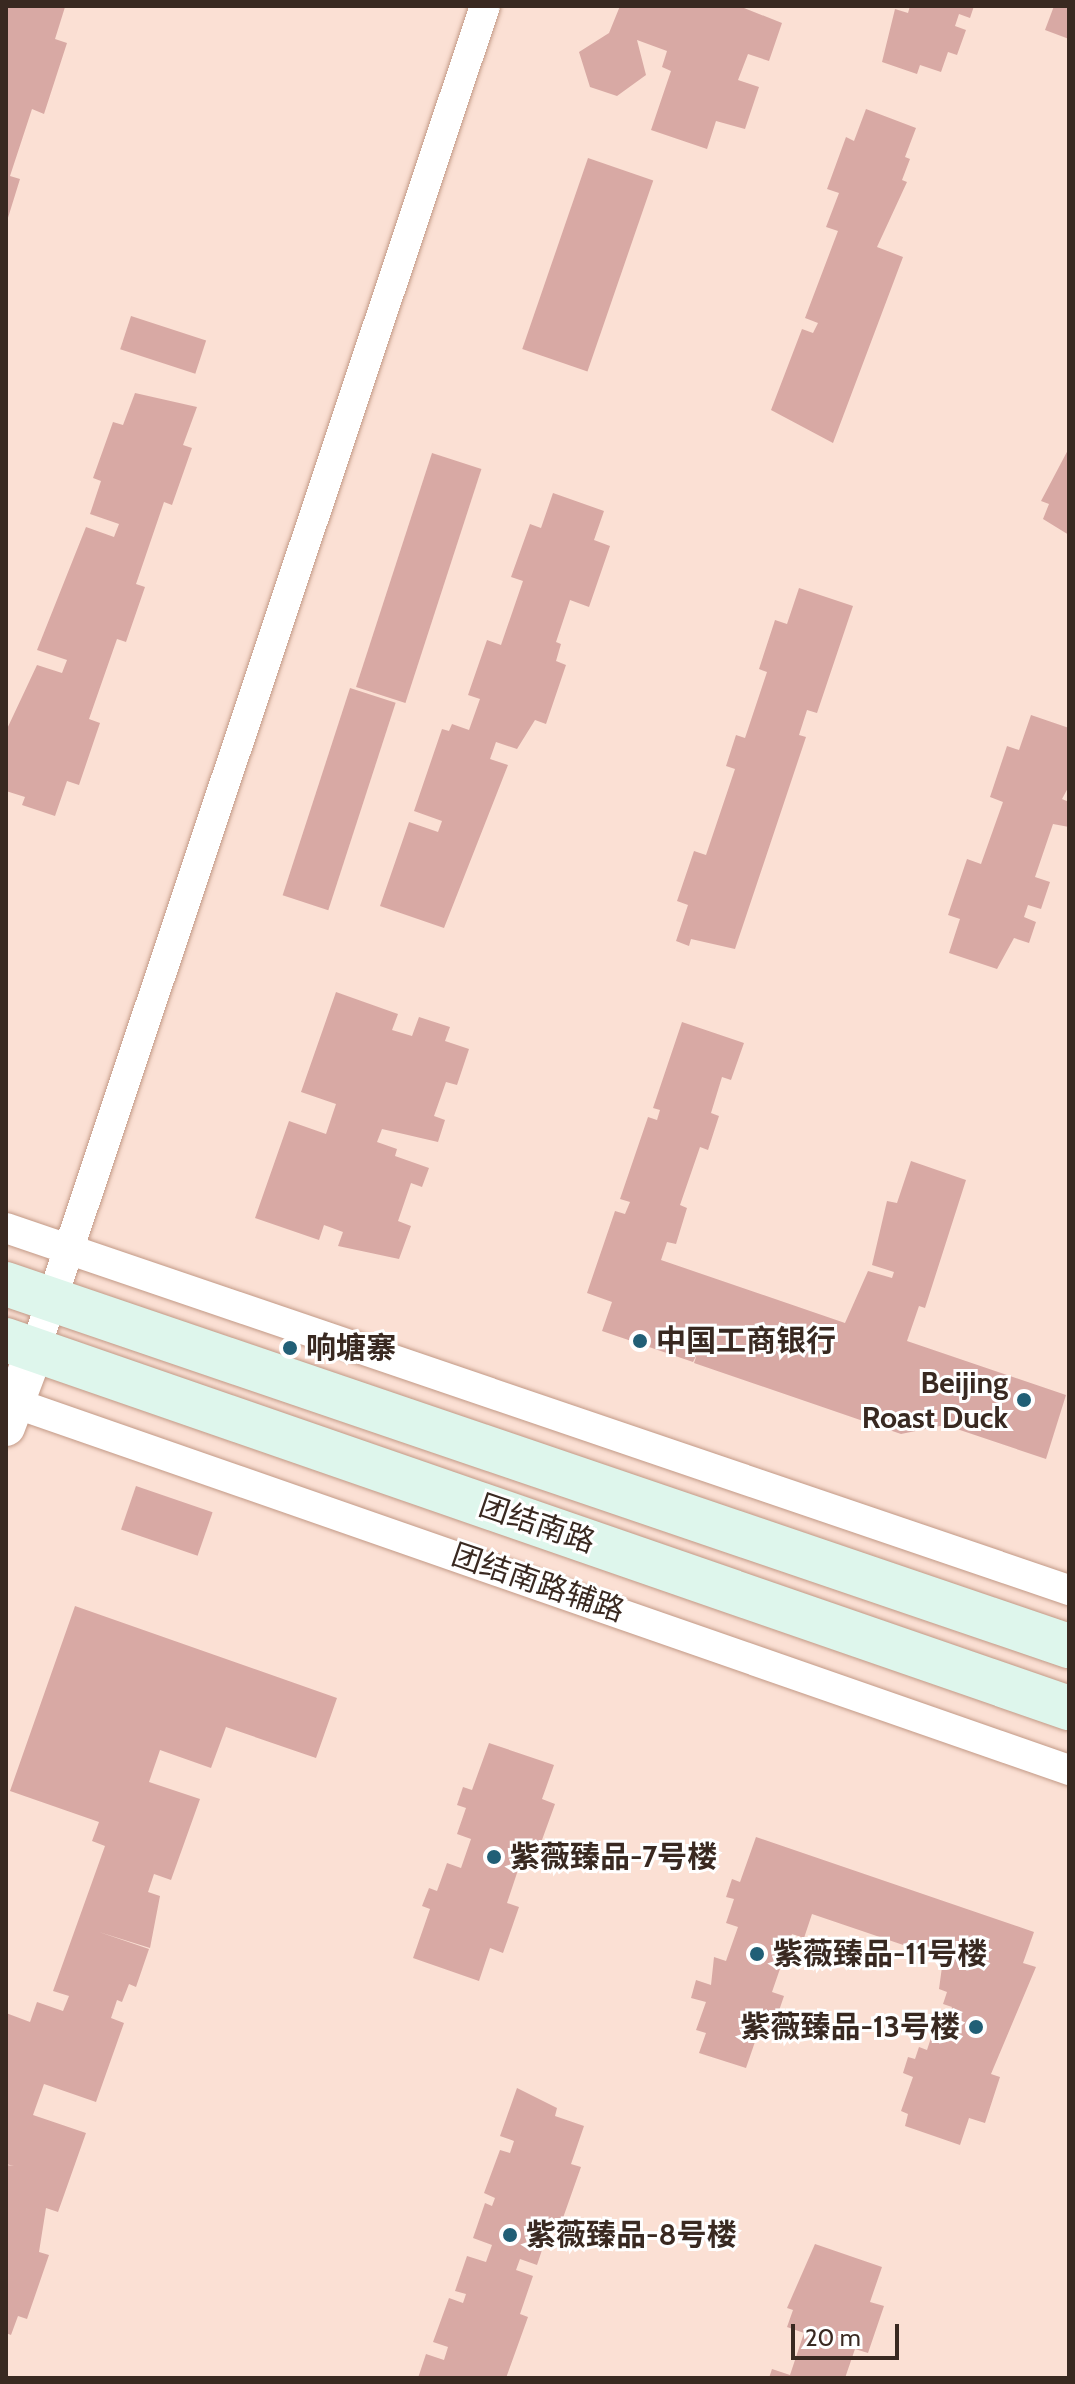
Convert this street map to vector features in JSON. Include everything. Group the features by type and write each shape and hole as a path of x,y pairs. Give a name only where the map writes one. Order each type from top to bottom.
{"main road":[{"name":"团结南路","path":"6,1284 1069,1646"},
{"name":"团结南路","path":"20,1345 1069,1708"}],"street":[{"path":"9,1410 20,1345 52,1300 485,6"},
{"path":"6,1228 1069,1590"},
{"name":"团结南路辅路","path":"9,1410 1069,1770"}],"building":[{"path":"6,6 65,7 55,39 67,43 44,114 32,109 10,176 20,179 7,221"},
{"path":"620,6 739,6 782,23 769,61 748,54 738,80 759,87 745,129 716,121 707,149 651,130 671,71 662,67 667,51 637,40 646,75 617,96 590,87 579,52 609,33"},
{"path":"910,6 974,6 970,18 959,14 955,26 966,30 957,55 948,52 941,72 920,65 917,74 882,62 895,9 908,13"},
{"path":"1054,6 1069,6 1069,39 1045,30"},
{"path":"866,109 916,128 905,157 910,159 902,180 907,182 877,247 903,257 833,443 771,410 802,329 813,333 818,323 805,318 838,231 826,227 839,193 827,189 846,137 854,141"},
{"path":"588,158 653,180 587,371 522,349"},
{"path":"131,316 206,340 195,374 120,349"},
{"path":"135,393 197,407 183,445 192,448 172,505 164,502 136,584 145,587 126,642 117,639 89,719 100,723 79,785 67,781 55,816 22,805 25,797 6,791 6,731 37,665 62,673 67,660 37,650 86,527 114,537 119,524 90,514 101,481 93,478 113,422 123,425"},
{"path":"1069,448 1069,535 1043,519 1049,504 1041,501"},
{"path":"432,453 481,469 405,703 356,687"},
{"path":"553,493 604,511 594,540 610,546 589,607 570,600 556,642 561,644 556,661 566,665 546,724 535,720 517,749 496,742 490,759 508,765 444,928 380,906 409,822 438,832 442,821 414,811 442,729 449,731 452,724 469,730 480,699 468,695 487,640 501,645 523,581 511,577 530,524 541,528"},
{"path":"799,588 853,606 817,713 807,710 799,735 806,737 735,949 691,939 689,946 676,941 688,905 677,901 694,851 706,855 735,769 726,766 736,735 745,738 767,672 759,669 775,620 787,624"},
{"path":"350,688 396,703 328,910 283,895"},
{"path":"1031,715 1069,728 1069,786 1062,799 1069,802 1069,827 1053,824 1035,877 1050,882 1041,909 1028,905 1024,917 1036,922 1029,943 1014,938 997,969 949,953 960,919 948,915 967,859 981,864 1003,802 990,797 1007,746 1019,750"},
{"path":"336,992 398,1014 392,1030 412,1036 419,1017 450,1027 445,1041 469,1049 457,1085 446,1082 434,1116 445,1120 438,1142 382,1129 377,1142 397,1149 395,1156 429,1168 422,1187 411,1183 398,1221 411,1226 399,1259 338,1246 343,1232 324,1225 319,1240 255,1218 289,1121 326,1134 336,1104 301,1092"},
{"path":"682,1022 744,1043 731,1080 722,1077 711,1113 719,1116 708,1150 700,1147 680,1205 687,1208 676,1244 667,1242 661,1260 845,1323 868,1271 892,1278 894,1272 872,1265 887,1201 897,1203 911,1161 966,1180 925,1308 919,1306 907,1341 1066,1395 1046,1459 945,1425 901,1434 694,1363 697,1354 693,1362 602,1331 612,1302 587,1293 615,1211 625,1214 630,1202 620,1199 648,1117 657,1120 660,1110 653,1108"},
{"path":"136,1486 213,1512 198,1556 121,1529"},
{"path":"75,1606 337,1698 316,1758 226,1727 211,1768 160,1750 149,1782 200,1799 171,1880 154,1874 148,1892 160,1896 150,1948 99,1932 149,1949 136,1987 129,1984 122,2002 117,2000 111,2018 124,2023 96,2102 44,2084 33,2115 86,2133 58,2212 46,2208 39,2252 49,2255 27,2319 18,2316 11,2335 6,2333 6,2165 14,2166 6,2164 6,2013 30,2022 37,2002 63,2011 69,1996 53,1991 105,1846 92,1841 99,1822 10,1791"},
{"name":"紫薇臻品-7号楼","path":"489,1743 554,1765 542,1799 555,1804 538,1851 526,1846 507,1903 519,1907 503,1953 490,1948 479,1981 413,1958 430,1909 422,1906 429,1888 437,1891 447,1863 461,1868 471,1839 457,1834 466,1808 457,1805 463,1787 472,1790"},
{"path":"756,1837 1034,1932 1023,1963 1036,1967 991,2074 1000,2077 985,2123 969,2118 960,2145 905,2126 908,2114 901,2111 913,2077 903,2073 908,2057 915,2059 919,2047 927,2050 932,2035 942,2038 952,2007 943,2004 947,1992 939,1989 944,1952 921,1944 918,1950 812,1914 804,1938 792,1934 772,1992 784,1996 769,2040 757,2036 746,2068 699,2053 706,2033 696,2030 706,2002 691,1998 696,1980 711,1985 714,1957 726,1961 738,1927 726,1923 734,1899 726,1897 732,1879 740,1882"},
{"name":"紫薇臻品-8号楼","path":"517,2088 557,2108 555,2116 584,2126 571,2164 581,2167 558,2232 549,2229 537,2265 520,2259 516,2270 533,2276 520,2314 528,2317 506,2378 418,2378 426,2354 444,2360 448,2347 433,2342 449,2298 463,2303 466,2294 455,2291 467,2256 486,2262 492,2245 473,2238 485,2203 492,2206 495,2198 484,2193 500,2150 510,2153 514,2141 500,2136"},
{"path":"815,2244 882,2267 870,2302 884,2306 868,2353 855,2349 845,2378 769,2378 772,2369 790,2375 804,2333 787,2327 793,2310 787,2308"}],"place":[{"name":"中国工商银行","path":"640,1341"},
{"name":"响塘寨","path":"290,1348"},
{"name":"Beijing Roast Duck","path":"1024,1400"},
{"name":"紫薇臻品-7号楼","path":"494,1857"},
{"name":"紫薇臻品-11号楼","path":"757,1954"},
{"name":"紫薇臻品-13号楼","path":"976,2027"},
{"name":"紫薇臻品-8号楼","path":"510,2235"}]}
